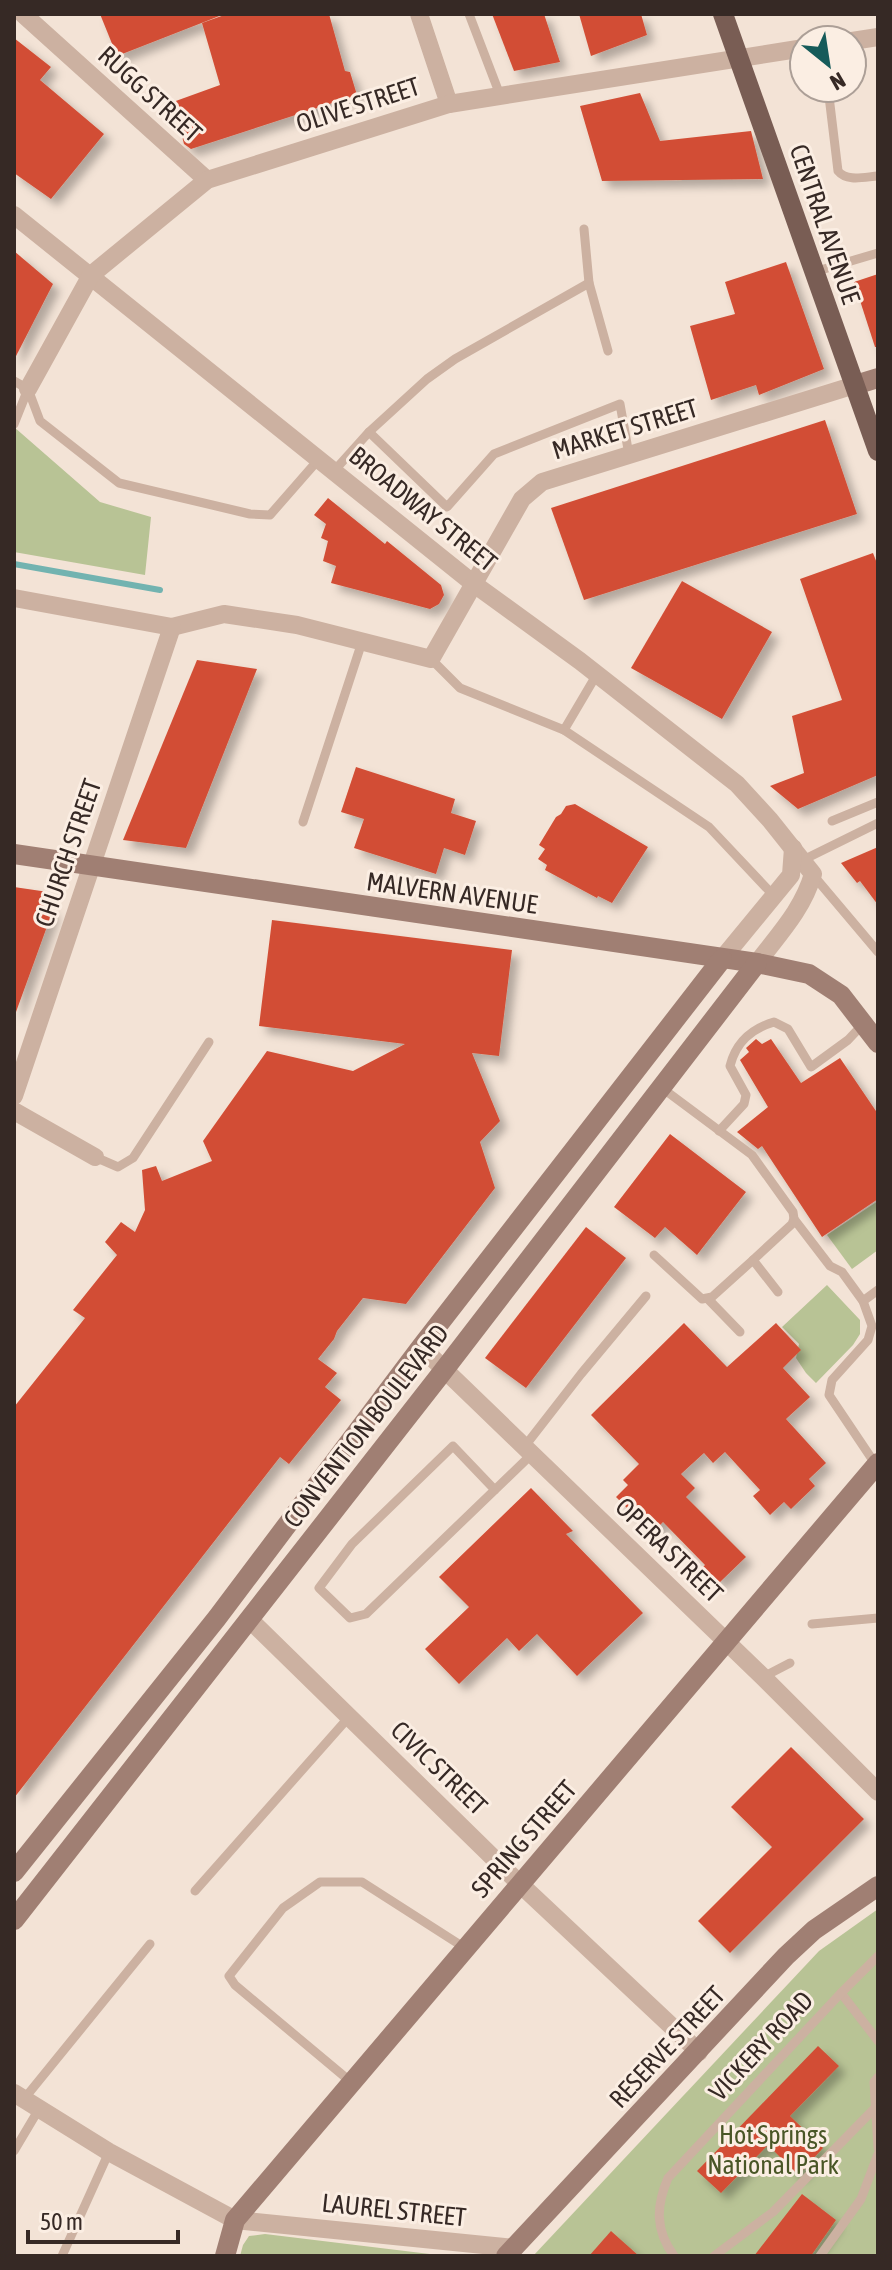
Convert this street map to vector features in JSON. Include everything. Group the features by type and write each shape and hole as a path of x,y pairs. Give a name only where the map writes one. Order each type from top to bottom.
{"main road":[{"name":"CENTRAL AVENUE","path":"723,14 878,451"}],"street":[{"name":"RUGG STREET","path":"23,14 207,180"},
{"path":"419,14 449,104"},
{"name":"OLIVE STREET","path":"21,385 91,275 207,180 449,104 788,51"},
{"name":"BROADWAY STREET","path":"14,215 474,584 597,674 737,784 803,861"},
{"name":"MARKET STREET","path":"431,659 522,499 542,482 878,378"},
{"path":"14,598 172,627 224,614 297,625 431,659"},
{"name":"CHURCH STREET","path":"14,1096 172,627"},
{"name":"MALVERN AVENUE","path":"14,854 757,963 809,974 871,1019 878,1043"},
{"path":"722,959 803,861"},
{"path":"757,963 800,909 808,891 803,861"},
{"name":"CONVENTION BOULEVARD","path":"14,1872 217,1618 421,1347 722,959"},
{"name":"CONVENTION BOULEVARD","path":"14,1920 757,963"},
{"path":"14,1111 95,1157"},
{"name":"OPERA STREET","path":"421,1347 878,1792"},
{"name":"SPRING STREET","path":"225,2256 235,2220 877,1464"},
{"name":"CIVIC STREET","path":"249,1619 520,1884 699,2052"},
{"name":"RESERVE STREET","path":"510,2252 786,1956 814,1930 878,1886"},
{"name":"LAUREL STREET","path":"26,2101 109,2152 235,2220 510,2252"}],"lane":[{"path":"469,14 500,95"},
{"path":"830,104 840,175 848,178 878,176"},
{"path":"584,229 589,283 608,351"},
{"path":"814,272 878,253"},
{"path":"21,385 40,421 119,483 250,514 270,515 427,379 455,359 589,283"},
{"path":"14,424 21,385"},
{"path":"369,432 447,507 494,454 620,404 629,455"},
{"path":"303,822 362,642"},
{"path":"431,659 460,688 564,730 709,827 774,896"},
{"path":"564,730 597,674"},
{"path":"832,821 878,802"},
{"path":"878,823 803,861 878,952"},
{"path":"719,1131 744,1104 746,1095 730,1066 733,1053 742,1040 759,1027 774,1022 788,1029 811,1067 839,1048 871,1019"},
{"path":"95,1157 118,1167 133,1158 209,1042"},
{"path":"661,1088 752,1155 793,1212 794,1219 830,1266 842,1272 863,1301 872,1326 868,1340 832,1380 829,1395 877,1464"},
{"path":"654,1255 702,1299 708,1299 794,1219"},
{"path":"753,1260 778,1292"},
{"path":"863,1301 878,1290"},
{"path":"495,1490 453,1446 352,1544 319,1588 350,1618 366,1614 495,1490 528,1450 581,1374 646,1296"},
{"path":"708,1299 740,1332"},
{"path":"812,1624 878,1618"},
{"path":"763,1677 790,1663"},
{"path":"195,1891 349,1717"},
{"path":"351,2082 235,1985 229,1976 283,1908 320,1882 362,1882 465,1948"},
{"path":"14,2151 26,2101 150,1944"},
{"name":"VICKERY ROAD","path":"674,2256 665,2244 660,2221 660,2197 668,2178 878,1956"},
{"path":"841,1993 878,2041"},
{"path":"878,2077 874,2082 878,2148"},
{"path":"714,2256 773,2212 875,2108"},
{"path":"62,2256 109,2152"},
{"path":"820,2256 861,2199 878,2154"}],"green space":[{"path":"14,427 100,502 151,517 145,575 14,552"},
{"path":"878,1201 878,1250 852,1269 827,1235"},
{"path":"827,1285 860,1320 860,1334 816,1383 796,1358 799,1344 782,1327"},
{"name":"Hot Springs National Park","path":"878,1909 878,2256 533,2256 819,1951"},
{"path":"265,2234 455,2256 240,2256 249,2236"}],"building":[{"path":"100,14 222,14 222,15 117,56"},
{"path":"227,14 329,14 345,71 350,72 357,95 191,149 184,144 173,102 220,85 202,23"},
{"path":"492,14 544,14 560,62 514,71"},
{"path":"579,14 641,14 647,35 591,56"},
{"path":"14,38 51,67 40,80 104,134 51,199 14,173"},
{"path":"640,93 660,141 751,131 763,179 602,181 580,106"},
{"path":"14,251 53,284 14,360"},
{"path":"786,262 824,369 759,395 756,385 711,400 690,326 735,314 725,282"},
{"path":"878,274 878,347 875,347 854,282"},
{"path":"825,420 857,514 584,600 551,508"},
{"path":"328,498 441,585 444,595 439,604 430,609 331,583 336,566 323,561 328,541 321,538 326,524 314,515"},
{"path":"873,553 878,566 878,775 798,809 770,786 804,773 792,716 842,700 800,579"},
{"path":"682,581 772,632 722,719 631,668"},
{"path":"197,660 257,669 186,848 123,840"},
{"path":"356,767 455,799 451,813 476,821 465,855 444,848 436,874 354,848 364,819 341,812"},
{"path":"575,804 648,847 612,903 545,870 547,865 538,859 545,849 539,845 556,817 566,806"},
{"path":"878,847 878,905 841,863"},
{"path":"14,887 48,892 43,908 53,910 16,1012 14,1012"},
{"path":"272,920 512,950 499,1056 472,1053 500,1121 480,1142 495,1188 406,1304 363,1298 318,1359 337,1373 325,1387 341,1400 289,1464 280,1457 14,1798 14,1407 85,1318 73,1310 117,1255 105,1242 121,1222 135,1232 145,1210 142,1170 156,1166 162,1181 212,1161 203,1141 267,1051 353,1071 405,1044 259,1026"},
{"path":"756,1039 762,1044 771,1039 801,1083 840,1058 878,1114 878,1199 822,1237 762,1146 758,1149 737,1132 768,1107 740,1060 749,1052 746,1048"},
{"path":"670,1134 746,1192 697,1255 665,1227 655,1238 614,1207"},
{"path":"586,1227 626,1258 526,1388 485,1358"},
{"path":"684,1323 727,1367 776,1323 801,1350 783,1368 810,1397 786,1419 826,1463 809,1479 815,1486 791,1509 784,1502 770,1515 753,1496 760,1490 725,1452 713,1463 704,1453 681,1474 695,1488 686,1497 746,1557 719,1583 663,1522 652,1533 616,1497 628,1485 623,1480 639,1464 591,1415"},
{"path":"531,1488 573,1531 566,1534 643,1613 577,1676 537,1634 519,1651 507,1638 459,1684 425,1649 469,1607 439,1577"},
{"path":"791,1747 864,1819 730,1953 698,1921 772,1847 731,1807"},
{"path":"818,2046 839,2066 790,2116 823,2148 798,2175 768,2145 721,2193 697,2171"},
{"path":"802,2194 836,2220 811,2256 754,2256"},
{"path":"611,2231 639,2256 589,2256"}],"waterway":[{"path":"14,564 160,590"}]}
